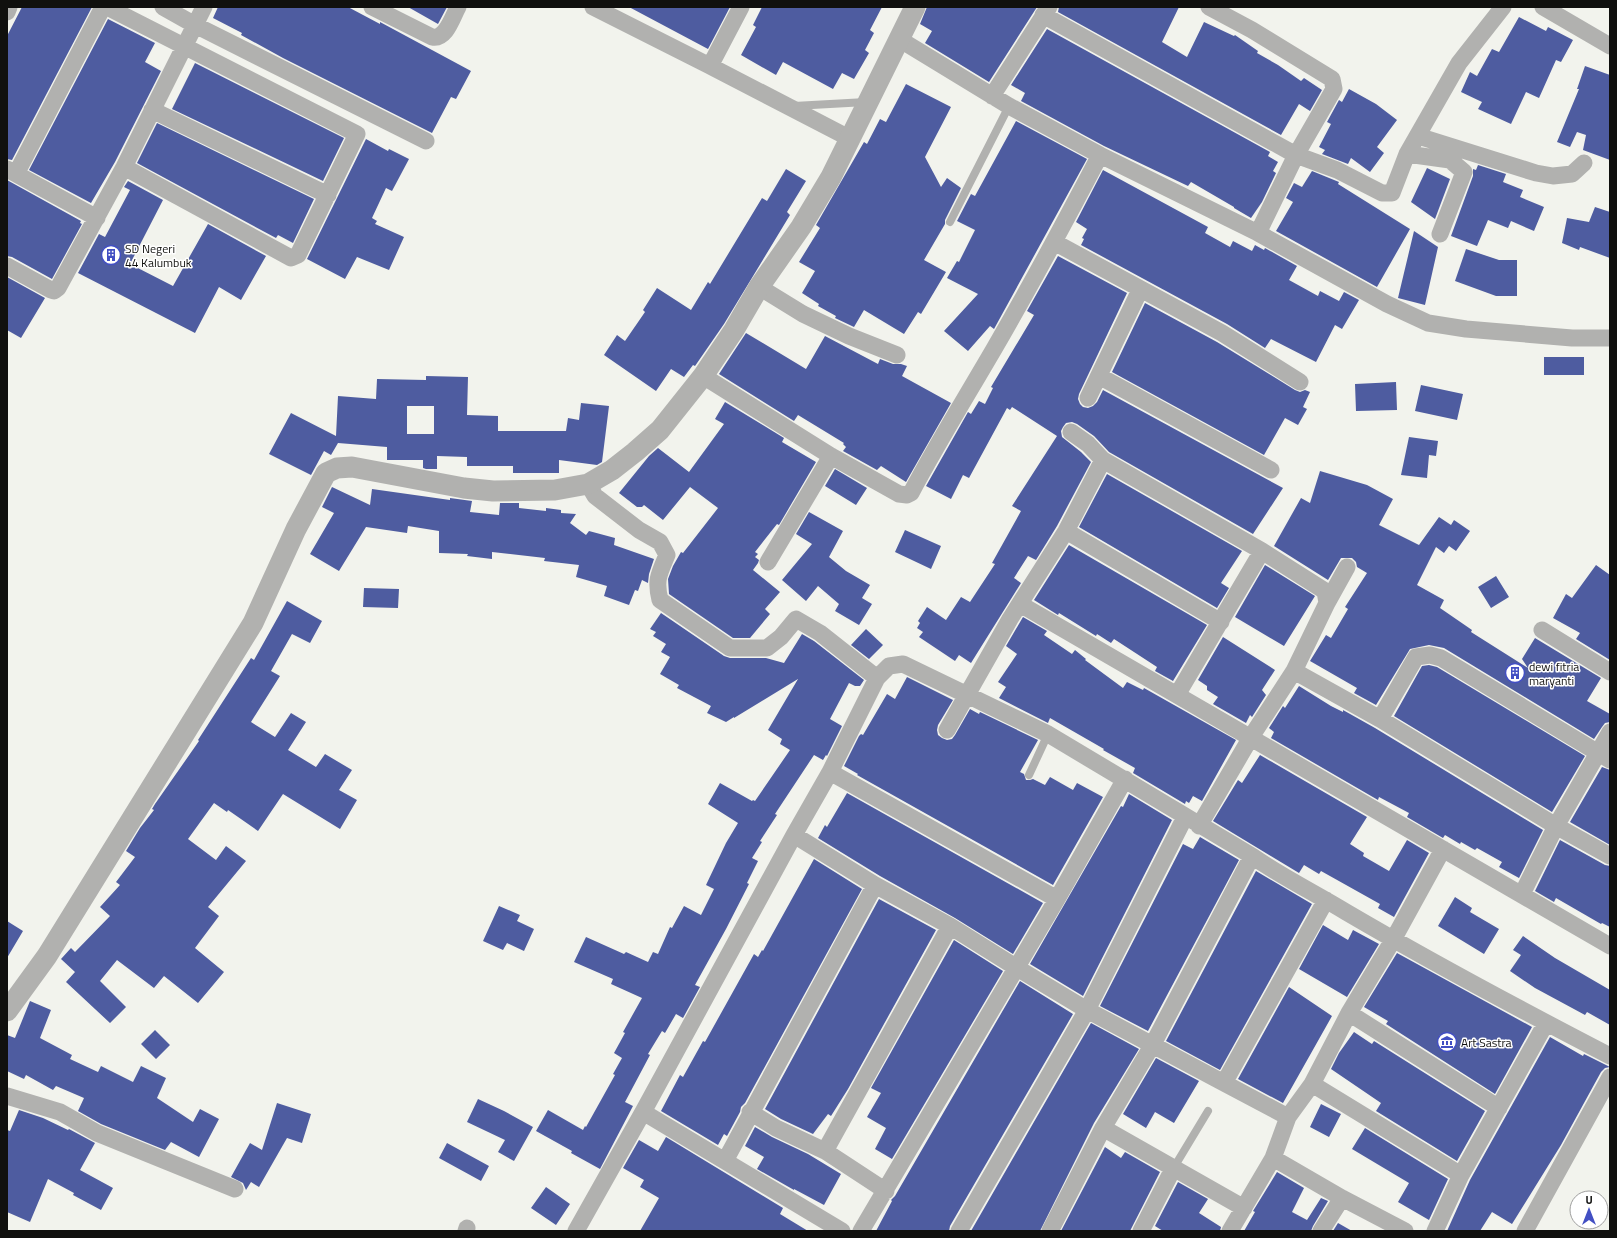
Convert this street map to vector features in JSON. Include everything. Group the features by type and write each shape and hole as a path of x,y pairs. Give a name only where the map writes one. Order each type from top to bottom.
{"street":[{"path":"7,12 9,7"},
{"path":"97,218 12,171 102,7"},
{"path":"107,7 185,48 357,134 298,255 291,258 124,167"},
{"path":"163,7 195,25 426,141"},
{"path":"7,266 51,290 56,290 124,167 185,48 204,7"},
{"path":"372,7 436,38 443,35 458,7"},
{"path":"593,7 849,138"},
{"path":"710,66 741,7"},
{"path":"7,1011 48,956 253,623 296,529 326,473 337,468 352,467 464,488 493,491 555,490 588,484 612,470 635,452 660,430 703,376 734,330 759,287 801,227 831,177 915,7"},
{"path":"1209,7 1252,30 1332,79 1334,89 1296,155 1258,233"},
{"path":"992,96 1046,11 1296,155 1337,170 1382,193 1387,194 1392,193 1407,154 1458,63 1503,7"},
{"path":"1543,7 1610,46"},
{"path":"899,39 1009,106 1100,155 1258,233 1386,304 1428,323 1466,329 1572,338 1610,338"},
{"path":"152,110 328,195"},
{"path":"1418,136 1536,173 1553,176 1572,174 1584,163"},
{"path":"1407,154 1450,160 1464,172 1440,234"},
{"path":"703,376 831,456 899,494 907,495 911,493 935,447 994,348 1054,242 1100,155"},
{"path":"1054,242 1140,290 1222,333 1300,382"},
{"path":"759,287 810,317 849,336 897,355"},
{"path":"1088,398 1140,290"},
{"path":"1099,376 1271,470"},
{"path":"1071,432 1088,444 1103,460 1262,551 1325,591 1327,603"},
{"path":"768,562 831,456"},
{"path":"947,730 1020,604 1066,531 1103,460"},
{"path":"588,484 595,496 639,530 660,542 667,555 658,576 657,587 660,600 730,648 767,648 781,637 796,619 820,633 877,678"},
{"path":"1066,531 1221,622"},
{"path":"1177,695 1262,551"},
{"path":"1199,826 1251,737 1294,671 1327,603 1347,567"},
{"path":"1020,604 1610,946"},
{"path":"1542,630 1610,672"},
{"path":"1380,719 1416,657 1430,655 1441,658 1604,756"},
{"path":"576,1231 830,772 877,678 889,666 903,664 1048,734 1125,779 1199,826 1252,856 1272,870 1393,940 1610,1056"},
{"path":"1294,671 1380,719 1556,826 1610,856"},
{"path":"1522,894 1556,826 1604,756 1610,732"},
{"path":"830,772 1058,899"},
{"path":"861,1231 1058,899 1125,779"},
{"path":"959,1231 1087,1010 1185,817"},
{"path":"794,835 875,885 950,926 1087,1010 1288,1117"},
{"path":"1230,1231 1273,1158 1288,1117 1312,1084 1349,1013 1393,940 1443,849"},
{"path":"1050,1231 1103,1128 1153,1044 1252,856"},
{"path":"725,1161 750,1112 875,885"},
{"path":"1224,1083 1326,900"},
{"path":"825,1151 950,926"},
{"path":"1349,1013 1499,1108"},
{"path":"1435,1231 1461,1175 1546,1023"},
{"path":"1525,1231 1610,1077"},
{"path":"1312,1084 1461,1175"},
{"path":"7,1096 60,1112 97,1133 235,1189"},
{"path":"643,1112 842,1231"},
{"path":"750,1112 776,1128 825,1151 886,1191"},
{"path":"1103,1128 1244,1208"},
{"path":"1273,1158 1342,1198 1405,1231"},
{"path":"1141,1231 1173,1169"},
{"path":"1320,1231 1342,1198"}],"lane":[{"path":"787,106 867,102"},
{"path":"950,222 1009,106"},
{"path":"1029,775 1048,734"},
{"path":"1173,1169 1208,1111"}],"building":[{"path":"22,7 92,7 12,160 7,159 7,36"},
{"path":"218,7 348,7 380,24 380,22 471,71 456,99 451,97 432,133 283,58 241,35 242,33 213,18"},
{"path":"408,7 447,7 438,24"},
{"path":"629,7 730,7 708,49"},
{"path":"762,7 882,7 870,30 874,33 865,50 869,53 854,79 842,73 833,89 783,62 776,75 741,55 756,27 753,25"},
{"path":"927,7 1037,7 989,82 925,43 932,31 920,24"},
{"path":"1059,7 1179,7 1162,42 1187,57 1204,22 1234,36 1235,35 1258,51 1257,53 1301,81 1304,78 1322,90 1310,111 1299,104 1281,135 1058,12"},
{"path":"1519,17 1546,31 1548,27 1573,40 1561,62 1556,60 1539,98 1526,92 1511,124 1478,109 1482,102 1461,92 1470,72 1477,76 1492,49 1499,52"},
{"path":"108,19 155,43 145,62 161,71 115,162 91,203 29,170"},
{"path":"1047,29 1270,152 1268,156 1278,162 1273,171 1276,173 1262,202 1251,218 1191,182 1188,186 1104,146 1021,101 1025,93 1011,85"},
{"path":"195,63 344,138 323,181 172,109"},
{"path":"1585,66 1610,75 1610,160 1583,150 1586,135 1577,132 1570,147 1557,142 1579,89 1577,89"},
{"path":"906,84 951,107 925,157 941,187 947,178 961,188 945,220 945,224 924,260 946,272 921,314 918,312 904,334 864,310 854,327 835,318 836,316 818,306 819,304 802,293 815,271 799,262 820,228 816,225 864,142 867,144 880,119 886,122"},
{"path":"1349,89 1376,104 1397,120 1377,147 1384,153 1370,172 1351,158 1348,164 1322,154 1325,150 1319,147 1331,124 1327,122 1339,100 1342,102"},
{"path":"1016,121 1087,159 994,329 990,326 968,351 944,331 978,294 947,278 957,261 959,262 975,230 957,221 971,194 975,196"},
{"path":"157,123 314,199 293,243 278,235 276,238 137,163"},
{"path":"366,139 388,151 389,149 409,159 392,191 386,188 372,218 377,221 375,224 404,237 389,270 357,257 345,279 307,259"},
{"path":"1478,165 1506,174 1503,182 1523,190 1520,197 1544,207 1534,231 1511,221 1508,228 1488,220 1477,246 1451,236 1473,176 1473,169 1476,170"},
{"path":"1427,168 1450,179 1435,219 1411,202"},
{"path":"786,169 806,181 787,212 790,215 724,324 695,366 693,365 684,377 671,369 656,391 604,355 617,335 625,341 645,312 643,310 657,288 691,310 708,282 710,284 762,198 767,201"},
{"path":"1103,170 1208,227 1205,233 1230,247 1233,241 1252,251 1255,245 1264,250 1265,248 1297,266 1289,280 1318,296 1320,291 1339,301 1344,292 1359,300 1342,329 1335,325 1316,362 1271,339 1265,348 1227,324 1081,245 1084,239 1082,238 1087,229 1076,222"},
{"path":"1312,171 1339,182 1338,184 1410,229 1377,287 1276,231 1293,202 1286,198 1294,183 1302,187"},
{"path":"7,180 81,221 80,223 82,224 52,279 12,257 7,256"},
{"name":"SD Negeri 44 Kalumbuk","path":"128,181 163,200 130,264 173,286 208,224 266,256 241,300 219,287 195,333 78,273 99,234 105,237 130,190 124,187"},
{"path":"1595,207 1610,212 1610,258 1580,247 1579,250 1562,243 1567,218 1589,222"},
{"path":"1414,231 1438,247 1425,305 1398,298"},
{"path":"1466,249 1499,260 1517,260 1517,296 1496,296 1455,281"},
{"path":"1058,256 1127,293 1079,394 1078,399 1080,404 1083,407 1088,408 1093,406 1097,402 1103,390 1283,488 1253,534 1109,452 1094,436 1077,424 1072,422 1066,423 1061,431 1062,437 1091,462 1057,526 1036,560 1028,556 1014,578 1021,583 971,663 959,655 955,661 919,637 923,632 917,628 920,623 918,621 927,607 946,620 961,597 970,602 995,564 992,563 1021,511 1012,506 1057,436 1012,407 1010,410 1007,408 969,478 963,475 951,499 926,486 968,412 971,414 979,401 985,404 993,388 991,387 1034,315 1027,311"},
{"path":"7,277 45,298 21,338 7,330"},
{"path":"1145,303 1217,342 1295,390 1300,392 1305,390 1310,392 1303,407 1307,409 1298,425 1285,418 1264,455 1112,372"},
{"path":"746,333 806,369 825,336 878,364 880,359 893,364 907,366 902,376 951,403 906,482 881,466 877,470 843,451 846,447 843,444 844,443 798,415 794,421 719,374"},
{"path":"1544,357 1584,357 1584,375 1544,375"},
{"path":"426,376 468,377 467,415 498,416 498,431 566,431 568,418 579,420 581,403 609,406 602,462 597,465 559,460 559,473 513,473 513,466 467,466 467,457 437,456 437,469 426,469 423,468 423,460 387,460 387,447 338,443 331,455 324,451 311,475 269,454 291,413 336,436 338,396 376,399 377,379 426,380","holes":["407,406 434,406 434,434 407,434"]},
{"path":"1396,382 1397,410 1356,411 1355,384"},
{"path":"1421,385 1463,394 1457,420 1415,411"},
{"path":"725,402 784,438 782,442 816,462 779,525 777,524 755,552 758,554 755,557 759,560 753,570 780,592 765,609 770,614 750,638 733,638 669,594 668,579 673,566 681,552 683,553 718,508 690,487 663,520 644,505 642,507 637,507 619,493 649,456 658,448 689,472 724,424 715,419"},
{"path":"1409,437 1438,441 1436,456 1429,455 1427,478 1401,475"},
{"path":"835,469 867,488 856,505 825,486"},
{"path":"1320,471 1367,485 1393,499 1379,525 1419,545 1439,517 1451,525 1454,520 1470,531 1456,551 1449,546 1444,553 1436,547 1417,585 1444,600 1440,608 1472,630 1471,632 1528,668 1522,659 1535,638 1601,678 1587,701 1610,714 1610,722 1605,723 1594,739 1444,648 1429,645 1410,649 1376,705 1354,693 1357,688 1310,661 1326,635 1331,638 1348,609 1345,607 1367,573 1357,567 1356,562 1352,558 1341,558 1328,580 1274,546 1301,498 1310,503"},
{"path":"1107,474 1242,551 1221,583 1229,588 1217,608 1079,527"},
{"path":"332,487 370,505 372,489 450,500 450,498 472,501 470,512 499,515 500,503 519,503 519,508 546,511 546,508 561,510 561,513 576,514 570,523 586,535 589,531 615,538 614,545 654,559 649,574 648,583 642,580 638,591 635,590 629,605 604,596 607,586 576,577 579,565 544,561 545,558 492,552 492,559 467,556 468,554 439,553 439,531 408,526 407,533 366,527 339,571 310,554 334,513 322,507"},
{"path":"809,512 843,531 829,557 846,571 870,585 862,598 872,604 859,625 835,611 839,604 818,586 806,601 782,580 812,544 796,534"},
{"path":"905,530 941,546 931,569 895,552"},
{"path":"1069,545 1207,625 1173,681 1155,671 1157,667 1114,639 1111,643 1097,634 1096,636 1059,613 1058,615 1034,600"},
{"path":"1265,565 1315,596 1284,646 1235,617"},
{"path":"1596,565 1610,575 1610,660 1576,639 1580,633 1553,618 1566,594 1572,598"},
{"path":"1496,576 1509,597 1491,608 1478,587"},
{"path":"364,588 399,589 398,608 363,607"},
{"path":"287,601 322,621 310,643 292,634 271,671 280,676 251,722 275,737 291,713 306,722 288,750 316,767 325,754 352,770 339,790 357,800 340,829 283,794 258,831 228,810 227,812 214,803 188,839 216,860 226,846 246,861 208,907 219,916 195,948 224,972 198,1003 164,976 154,988 117,960 100,981 126,1007 110,1023 66,982 75,972 61,959 71,948 75,952 110,916 100,907 120,885 116,882 135,857 126,851 140,828 154,810 152,809 155,804 199,741 198,740 251,658 254,660"},
{"path":"661,613 724,656 730,658 766,658 784,663 802,634 814,641 864,680 860,686 855,686 849,683 830,719 842,726 827,756 826,755 823,760 814,755 775,814 777,815 760,841 762,842 752,858 758,861 747,883 749,884 695,985 700,987 683,1018 676,1014 665,1033 662,1031 648,1054 650,1055 625,1102 633,1106 600,1169 536,1131 548,1110 583,1130 585,1126 586,1127 615,1075 613,1074 622,1058 614,1053 625,1033 623,1032 642,998 611,984 613,979 574,962 586,937 624,954 626,952 648,962 653,952 658,954 670,927 672,928 684,906 701,915 714,889 706,885 726,843 738,823 708,804 720,783 752,801 755,801 790,750 780,744 782,739 768,730 798,679 726,722 707,713 711,706 677,688 679,685 660,674 670,657 661,652 666,644 653,636 656,632 650,629"},
{"path":"1023,617 1047,631 1044,635 1072,654 1075,650 1086,659 1085,660 1123,688 1127,682 1143,690 1144,688 1236,740 1202,801 1193,796 1189,803 1186,801 1185,804 1133,773 1135,768 1050,718 1048,723 999,698 1006,687 998,682 1017,654 1006,646"},
{"path":"866,629 883,645 869,659 851,645"},
{"path":"1223,637 1275,670 1262,690 1266,695 1252,717 1250,715 1246,723 1213,704 1218,697 1207,690 1207,686 1198,680"},
{"path":"1429,665 1437,667 1585,756 1552,812 1394,716 1422,666"},
{"path":"907,677 953,700 938,725 938,735 942,738 947,740 952,739 970,709 979,714 980,712 1038,740 1020,772 1024,774 1026,780 1033,779 1045,785 1050,777 1073,790 1077,783 1103,797 1053,885 857,775 858,774 844,766 859,736 861,734 863,735 887,694 895,699"},
{"path":"1299,686 1331,706 1343,712 1343,710 1375,728 1543,830 1519,878 1499,867 1502,862 1477,848 1475,850 1461,842 1460,844 1445,835 1443,838 1407,817 1409,813 1379,797 1378,800 1271,738 1274,732 1269,728 1283,706 1285,708"},
{"path":"1260,755 1367,817 1350,844 1364,853 1363,856 1389,871 1407,840 1429,853 1394,917 1378,908 1380,904 1321,871 1319,874 1304,865 1299,873 1213,821 1238,780 1242,783"},
{"path":"1602,767 1610,770 1610,845 1570,822"},
{"path":"847,793 1043,903 1013,954 955,918 880,876 818,838 825,825 827,827"},
{"path":"1129,794 1172,820 1083,996 1030,964 1121,806 1123,807"},
{"path":"1200,837 1239,860 1148,1031 1100,1006 1183,844 1193,849"},
{"path":"1560,840 1605,865 1610,866 1610,927 1602,923 1601,924 1556,898 1554,902 1535,891"},
{"path":"814,859 862,889 745,1103 741,1107 740,1112 727,1136 724,1134 718,1145 661,1111 680,1075 683,1077 703,1041 705,1042 754,954 758,957 762,950 763,951"},
{"path":"1256,871 1312,904 1220,1070 1166,1041"},
{"path":"1455,897 1472,908 1470,912 1499,929 1484,954 1438,926"},
{"path":"879,899 936,930 848,1089 831,1116 828,1114 813,1134 781,1119 765,1109"},
{"path":"499,906 520,915 517,921 534,929 524,951 507,943 503,950 483,941"},
{"path":"7,921 23,931 7,958"},
{"path":"1323,925 1348,940 1353,930 1379,944 1347,997 1299,969"},
{"path":"1523,936 1555,958 1610,990 1610,1025 1587,1012 1585,1015 1535,988 1510,971 1521,955 1513,950"},
{"path":"954,940 1003,971 892,1159 875,1149 886,1128 867,1117 881,1093 871,1088"},
{"path":"1397,953 1532,1027 1495,1094 1386,1024 1388,1021 1364,1007"},
{"path":"1020,981 1073,1014 950,1226 949,1231 876,1231 892,1201 891,1200 895,1196"},
{"path":"1289,987 1332,1016 1283,1103 1238,1079"},
{"path":"30,1001 51,1010 40,1038 72,1055 70,1059 98,1072 101,1066 133,1082 141,1066 166,1078 157,1098 193,1122 200,1109 219,1119 199,1157 171,1142 165,1150 101,1124 78,1111 84,1098 56,1086 53,1090 26,1075 24,1079 7,1071 7,1035 15,1038"},
{"path":"1091,1023 1139,1049 1094,1123 1040,1231 971,1231"},
{"path":"155,1030 170,1045 156,1059 141,1044"},
{"path":"1354,1032 1372,1044 1374,1041 1485,1111 1457,1161 1376,1111 1381,1103 1331,1069 1339,1053"},
{"path":"1550,1037 1583,1056 1584,1054 1610,1067 1605,1068 1601,1072 1561,1145 1512,1224 1492,1212 1480,1231 1447,1231 1470,1180"},
{"path":"1156,1058 1199,1081 1174,1123 1155,1112 1146,1128 1123,1114"},
{"path":"478,1099 533,1127 514,1161 498,1152 505,1140 467,1122"},
{"path":"277,1103 311,1114 302,1143 287,1138 259,1187 251,1182 246,1190 243,1183 231,1177 250,1143 262,1150"},
{"path":"1321,1104 1341,1114 1329,1137 1310,1127"},
{"path":"19,1110 43,1118 68,1130 69,1129 95,1143 80,1170 113,1188 101,1210 48,1179 30,1222 7,1212 7,1130 10,1131"},
{"path":"755,1127 808,1154 841,1174 824,1205 757,1169 764,1157 745,1146"},
{"path":"1365,1128 1448,1179 1429,1220 1398,1202 1409,1183 1352,1149"},
{"path":"666,1137 783,1208 780,1214 808,1231 640,1231 659,1198 640,1187 644,1180 623,1168 639,1140 658,1151"},
{"path":"447,1143 489,1166 481,1181 439,1158"},
{"path":"1105,1147 1121,1158 1125,1152 1160,1172 1130,1231 1061,1231"},
{"path":"1277,1172 1304,1188 1292,1212 1307,1220 1321,1198 1328,1201 1311,1231 1244,1231 1255,1212 1253,1211"},
{"path":"1178,1182 1208,1199 1199,1213 1221,1227 1220,1231 1163,1231 1155,1226"},
{"path":"546,1187 570,1204 556,1225 531,1208"},
{"path":"1338,1223 1352,1231 1333,1231"}],"place":[{"name":"SD Negeri 44 Kalumbuk","path":"111,255"},
{"name":"dewi fitria maryanti","path":"1515,673"},
{"name":"Art Sastra","path":"1447,1042"}]}
